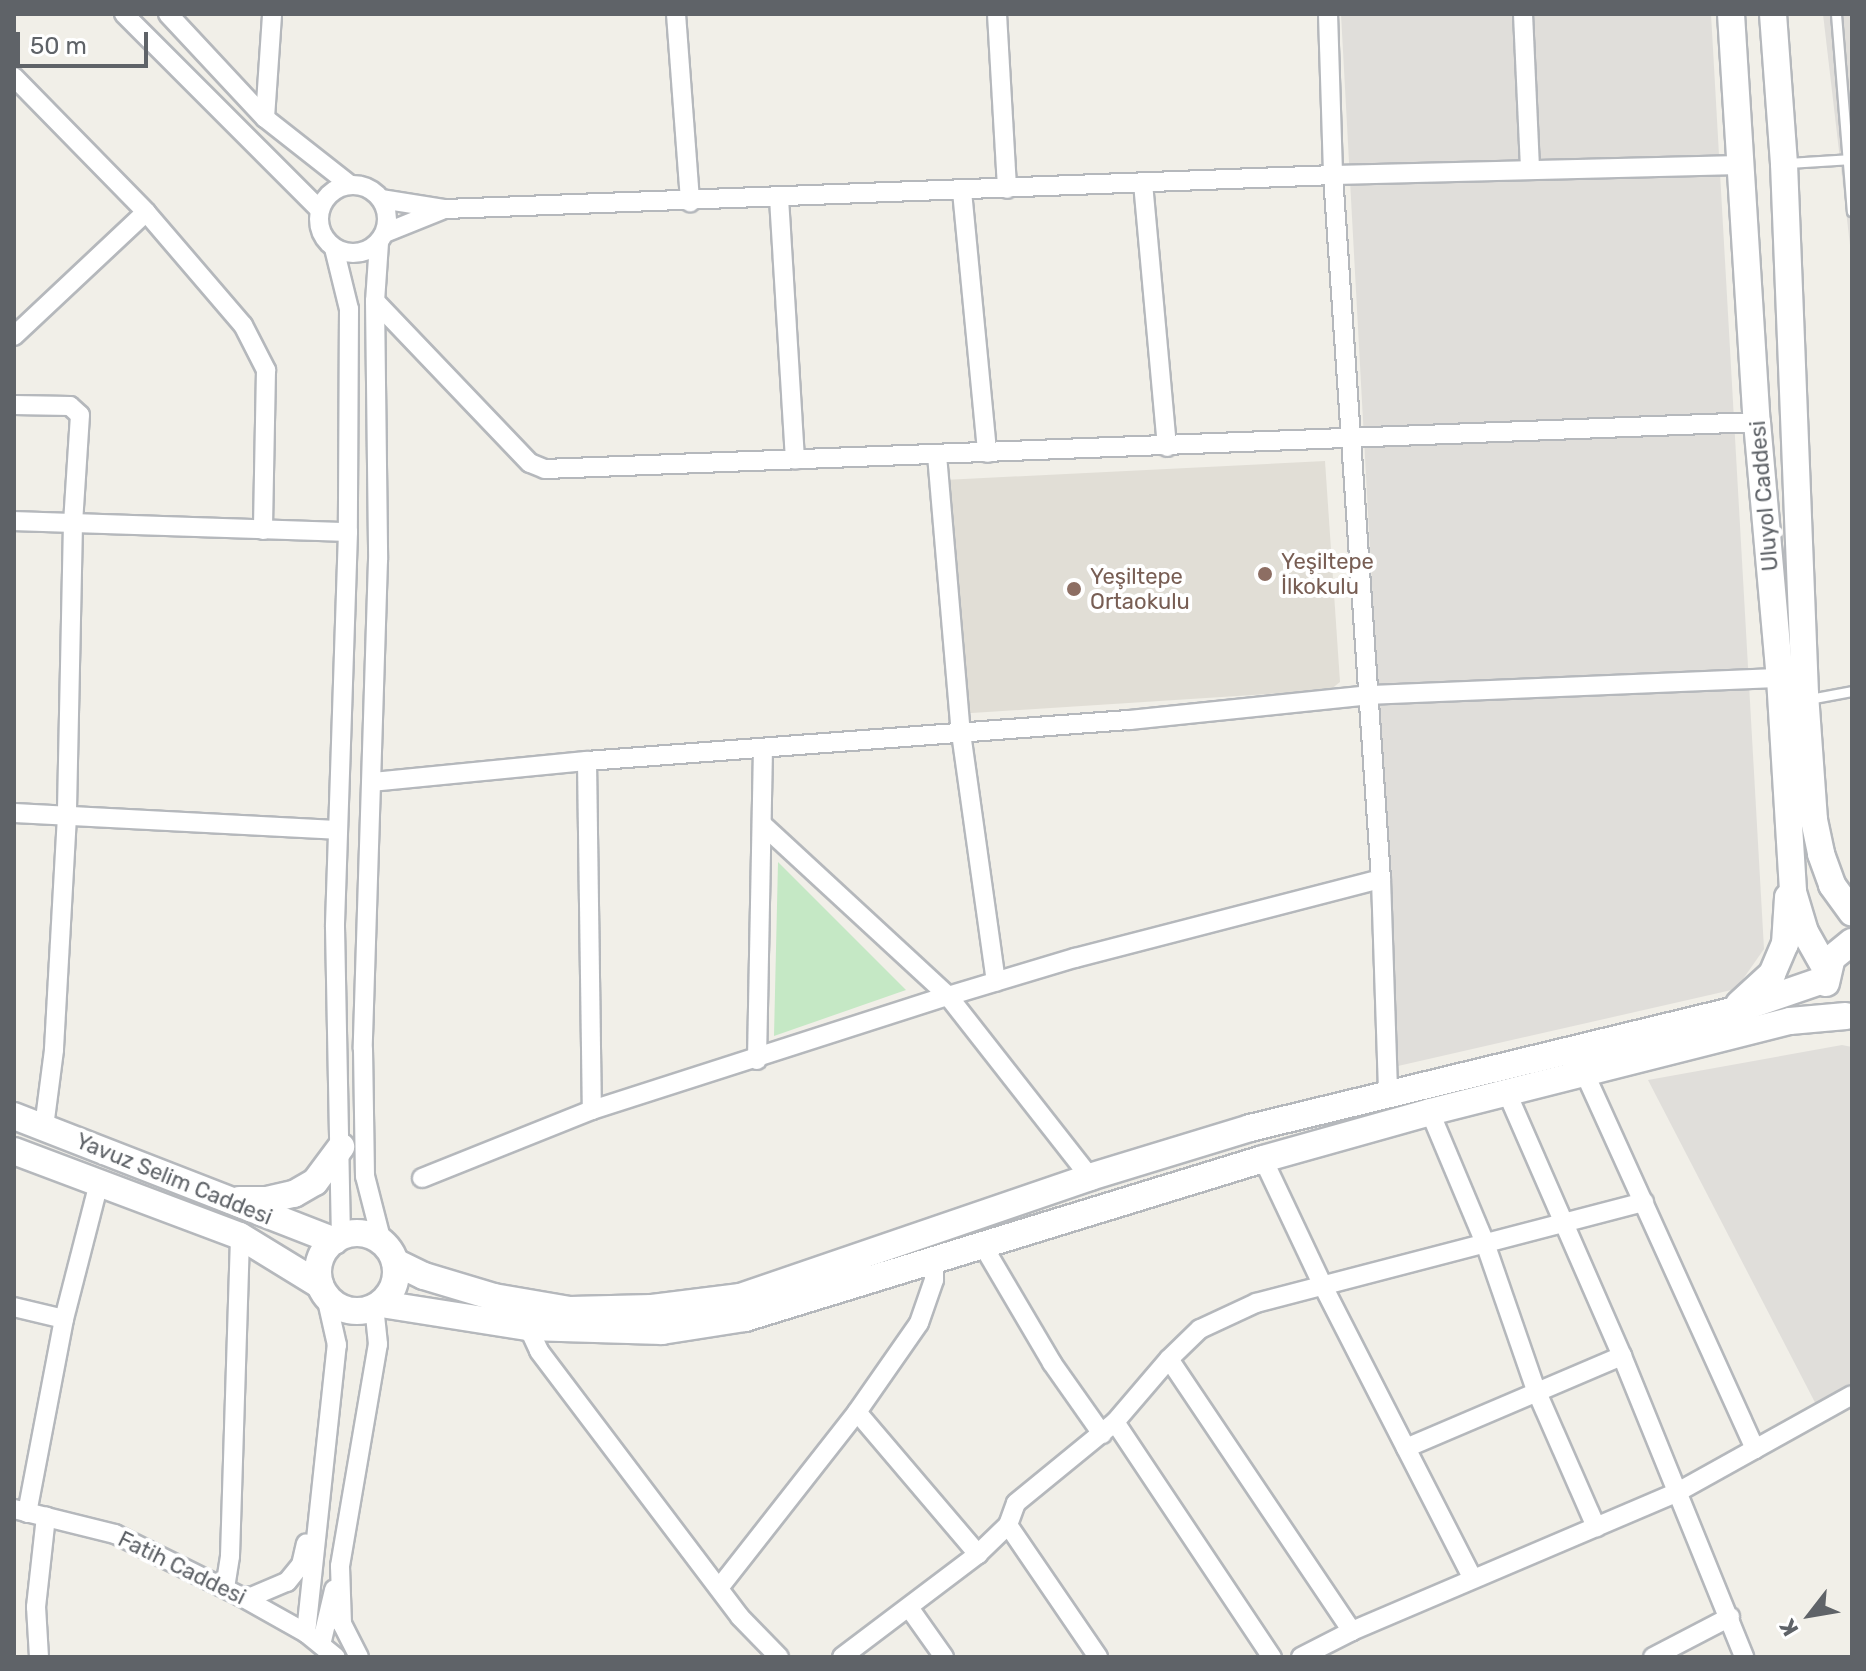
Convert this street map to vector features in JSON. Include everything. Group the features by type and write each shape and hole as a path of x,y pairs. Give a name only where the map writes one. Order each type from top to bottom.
{"main road":[{"name":"Uluyol Caddesi","path":"1731,14 1757,422 1780,678 1793,892 1805,932 1827,975 1830,999 1849,1018"},
{"name":"Uluyol Caddesi","path":"1773,14 1784,164 1805,699 1814,820 1832,885 1852,913"},
{"path":"1719,1014 1742,1003 1772,974 1785,944 1792,866"},
{"path":"1849,1018 1790,1021 1508,1095 1430,1112 1263,1159 731,1320 662,1331 528,1327 377,1306 346,1310 323,1291 320,1259 337,1239 360,1233 424,1276 494,1297 570,1310 652,1308 740,1297 1090,1177 1250,1128 1719,1014 1827,975 1832,958 1852,942"},
{"name":"Yavuz Selim Caddesi","path":"14,1116 337,1239"},
{"path":"220,1197 267,1200 294,1194 315,1182 341,1147"},
{"name":"Yavuz Selim Caddesi","path":"14,1151 240,1236 323,1291"},
{"path":"377,1306 394,1285 389,1252"}],"street":[{"path":"124,14 320,210"},
{"path":"168,14 265,118 350,185 372,191 381,199 388,221 382,238 375,301 378,560 364,1117 365,1176 389,1252"},
{"path":"265,118 272,14"},
{"path":"676,14 690,202"},
{"path":"997,14 1007,189"},
{"path":"1328,14 1333,175 1381,879 1388,1095"},
{"path":"1523,14 1530,170"},
{"path":"15,81 146,212 243,325 266,370 263,530"},
{"path":"381,199 445,209 1333,175 1741,165"},
{"path":"1143,183 1167,447"},
{"path":"337,1239 341,1147 335,927 348,532 349,309 334,248 319,226 320,210 328,195 350,185"},
{"path":"962,191 987,453"},
{"path":"779,198 795,460"},
{"path":"334,248 360,253 382,238 445,209"},
{"path":"14,336 146,212"},
{"path":"375,301 530,463 545,469 1757,422"},
{"path":"14,405 70,406 80,415 73,523 67,816 54,1050 44,1127"},
{"path":"937,455 961,733 996,982"},
{"path":"14,521 348,532"},
{"path":"372,782 1369,695 1780,678"},
{"path":"757,1060 763,749"},
{"path":"587,761 592,1110"},
{"path":"14,813 337,830"},
{"path":"763,825 948,996 1090,1177"},
{"path":"422,1178 592,1110 757,1060 948,996 1381,879"},
{"path":"1585,1074 1755,1449"},
{"path":"1508,1095 1622,1356 1744,1657"},
{"path":"1430,1112 1485,1243 1536,1390 1596,1527"},
{"path":"1263,1159 1322,1284 1473,1579"},
{"path":"20,1511 99,1183"},
{"path":"842,1657 910,1609 978,1554 1008,1525 1016,1503 1108,1428 1200,1329 1256,1303 1322,1284 1644,1202"},
{"path":"240,1236 230,1556 232,1592 251,1597 274,1590 287,1582 301,1565 324,1459"},
{"path":"982,1244 1052,1363 1108,1428 1272,1657"},
{"path":"719,1588 857,1412 919,1323 934,1280 934,1260"},
{"path":"306,1633 337,1345 323,1291"},
{"path":"321,1645 340,1566 378,1344 377,1306"},
{"path":"14,1307 64,1319"},
{"path":"528,1327 539,1351 740,1617 779,1657"},
{"path":"1406,1448 1536,1390 1622,1356"},
{"path":"1169,1359 1352,1631"},
{"path":"1301,1657 1352,1631 1676,1493 1852,1395"},
{"path":"857,1412 978,1554"},
{"name":"Fatih Caddesi","path":"20,1511 115,1534 306,1633 336,1657"},
{"path":"39,1657 36,1607 46,1517"},
{"path":"1008,1525 1098,1657"},
{"path":"340,1566 342,1624 359,1657"},
{"path":"910,1609 944,1657"},
{"path":"1653,1657 1730,1617"}],"lane":[{"path":"1836,14 1852,211"},
{"path":"1784,164 1848,159"},
{"path":"1805,699 1852,691"}],"shaded area":[{"path":"1341,14 1711,14 1764,949 1736,989 1398,1066"},
{"path":"1823,14 1852,14 1852,262"},
{"name":"Yeşiltepe Ortaokulu","path":"1325,461 1340,682 1330,690 956,714 944,480"},
{"path":"1842,1045 1852,1047 1852,1400 1822,1416 1648,1080"}],"green space":[{"path":"778,862 906,990 774,1036"}],"place":[{"name":"Yeşiltepe İlkokulu","path":"1265,574"},
{"name":"Yeşiltepe Ortaokulu","path":"1074,589"}]}
